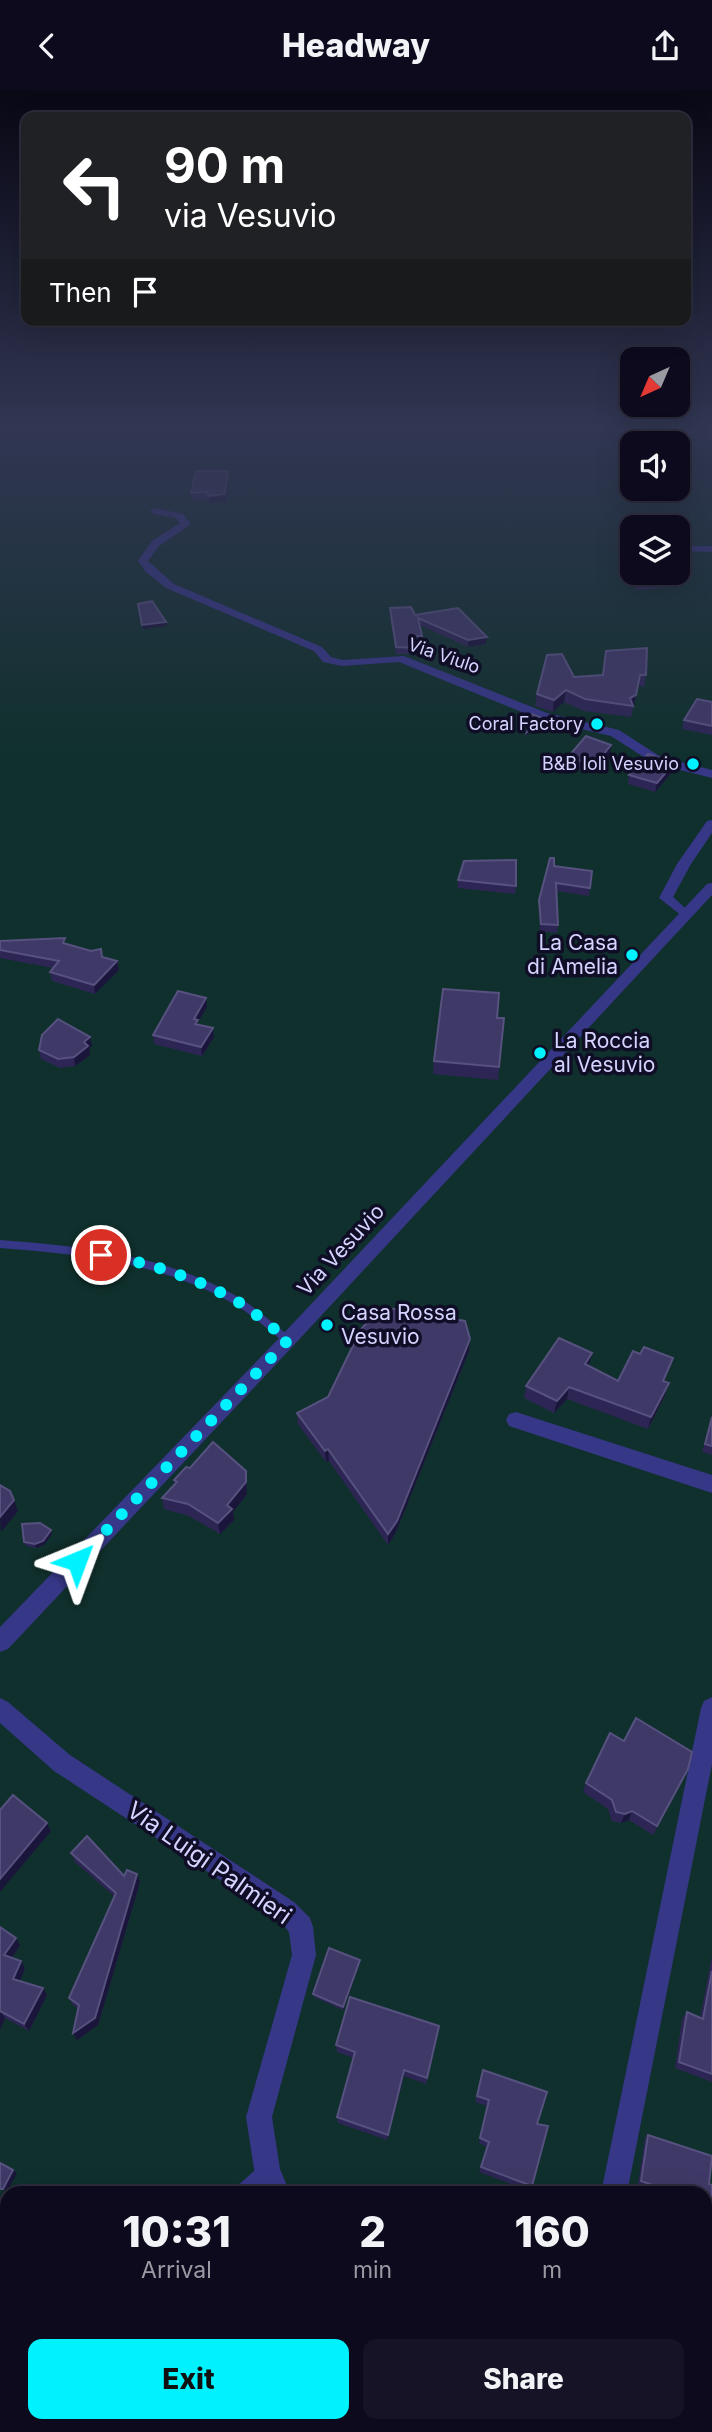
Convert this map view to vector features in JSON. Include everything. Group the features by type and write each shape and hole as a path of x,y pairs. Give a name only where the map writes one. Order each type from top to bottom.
{"street":[{"name":"Via Viulo","path":"162,537 147,551 143,561 170,586 218,604 318,649 327,660 342,663 400,658 543,716 615,733 657,760 712,775"},
{"path":"690,549 712,549"},
{"path":"686,915 666,898 684,864 712,824"},
{"name":"Via Vesuvio","path":"0,1642 288,1340 712,887"},
{"path":"516,1420 712,1484"},
{"path":"615,2186 712,1708"},
{"name":"Via Luigi Palmieri","path":"0,1709 62,1763 286,1910 301,1927 304,1955 259,2117 267,2169 274,2186"}],"lane":[{"path":"0,1244 46,1247 128,1259 187,1277 237,1301 288,1340"},
{"path":"248,2186 267,2169"}],"green space":[{"path":"0,537 620,537 620,585 690,585 690,537 712,537 712,2186 0,2186"}],"building":[{"path":"152,601 166,622 142,625 138,604"},
{"path":"411,607 415,615 458,608 487,637 468,640 418,618 422,636 412,636 415,648 396,647 390,608"},
{"path":"647,648 646,675 640,675 636,695 630,698 633,706 585,699 566,690 554,700 537,694 547,655 562,654 574,677 603,675 606,651"},
{"path":"697,699 712,702 712,726 684,720"},
{"path":"532,714 542,718 527,732"},
{"path":"586,736 611,745 595,765 568,757"},
{"path":"648,754 674,763 657,783 629,775"},
{"path":"550,858 554,858 554,866 592,871 590,888 556,883 558,925 541,924 539,900"},
{"path":"516,860 516,886 458,880 464,861"},
{"path":"65,938 63,943 91,951 101,949 102,957 117,961 94,985 50,972 59,961 0,950 0,941"},
{"path":"443,989 499,993 497,1018 504,1018 499,1067 434,1061"},
{"path":"178,991 206,998 194,1019 198,1020 195,1024 213,1028 201,1047 153,1035"},
{"path":"58,1019 90,1037 84,1042 88,1046 74,1057 58,1059 39,1050 42,1035"},
{"path":"382,1307 465,1321 470,1339 397,1521 388,1534 328,1449 325,1451 297,1413 328,1397 361,1329"},
{"path":"559,1338 592,1353 585,1364 618,1381 633,1351 640,1354 644,1347 673,1358 663,1381 669,1383 651,1417 569,1387 557,1401 526,1386"},
{"path":"712,1417 712,1446 705,1444"},
{"path":"213,1442 246,1471 246,1482 227,1505 232,1509 218,1523 188,1504 162,1498 177,1482 174,1480 186,1467 190,1468"},
{"path":"0,1485 10,1491 14,1500 0,1517"},
{"path":"40,1523 51,1530 43,1541 35,1544 24,1542 22,1524"},
{"path":"636,1718 692,1752 688,1769 657,1826 632,1811 625,1814 616,1812 612,1800 586,1783 610,1733 624,1741"},
{"path":"13,1795 47,1823 0,1879 0,1810"},
{"path":"87,1836 124,1876 127,1870 137,1874 95,2018 73,2033 79,2005 69,1998 116,1893 71,1853"},
{"path":"0,1927 16,1938 4,1955 21,1961 13,1979 43,1988 24,2024 0,2011"},
{"path":"329,1948 360,1960 343,2007 313,1994"},
{"path":"712,1971 712,2074 679,2062 687,2012 703,2019"},
{"path":"350,1997 439,2026 427,2078 404,2070 388,2135 337,2117 355,2052 336,2045"},
{"path":"483,2070 547,2092 537,2124 548,2126 532,2186 481,2167 489,2142 480,2138 489,2100 477,2096"},
{"path":"648,2135 712,2156 709,2184 712,2186 655,2186 641,2181"},
{"path":"0,2163 13,2170 5,2186 0,2186"}],"place":[{"name":"Coral Factory","path":"597,724"},
{"name":"B&B Iolì Vesuvio","path":"693,764"},
{"name":"La Casa di Amelia","path":"632,955"},
{"name":"La Roccia al Vesuvio","path":"540,1053"},
{"name":"Casa Rossa Vesuvio","path":"327,1325"}],"route":[{"path":"77,1561 288,1340 237,1301 187,1277 128,1259 101,1255"}]}
